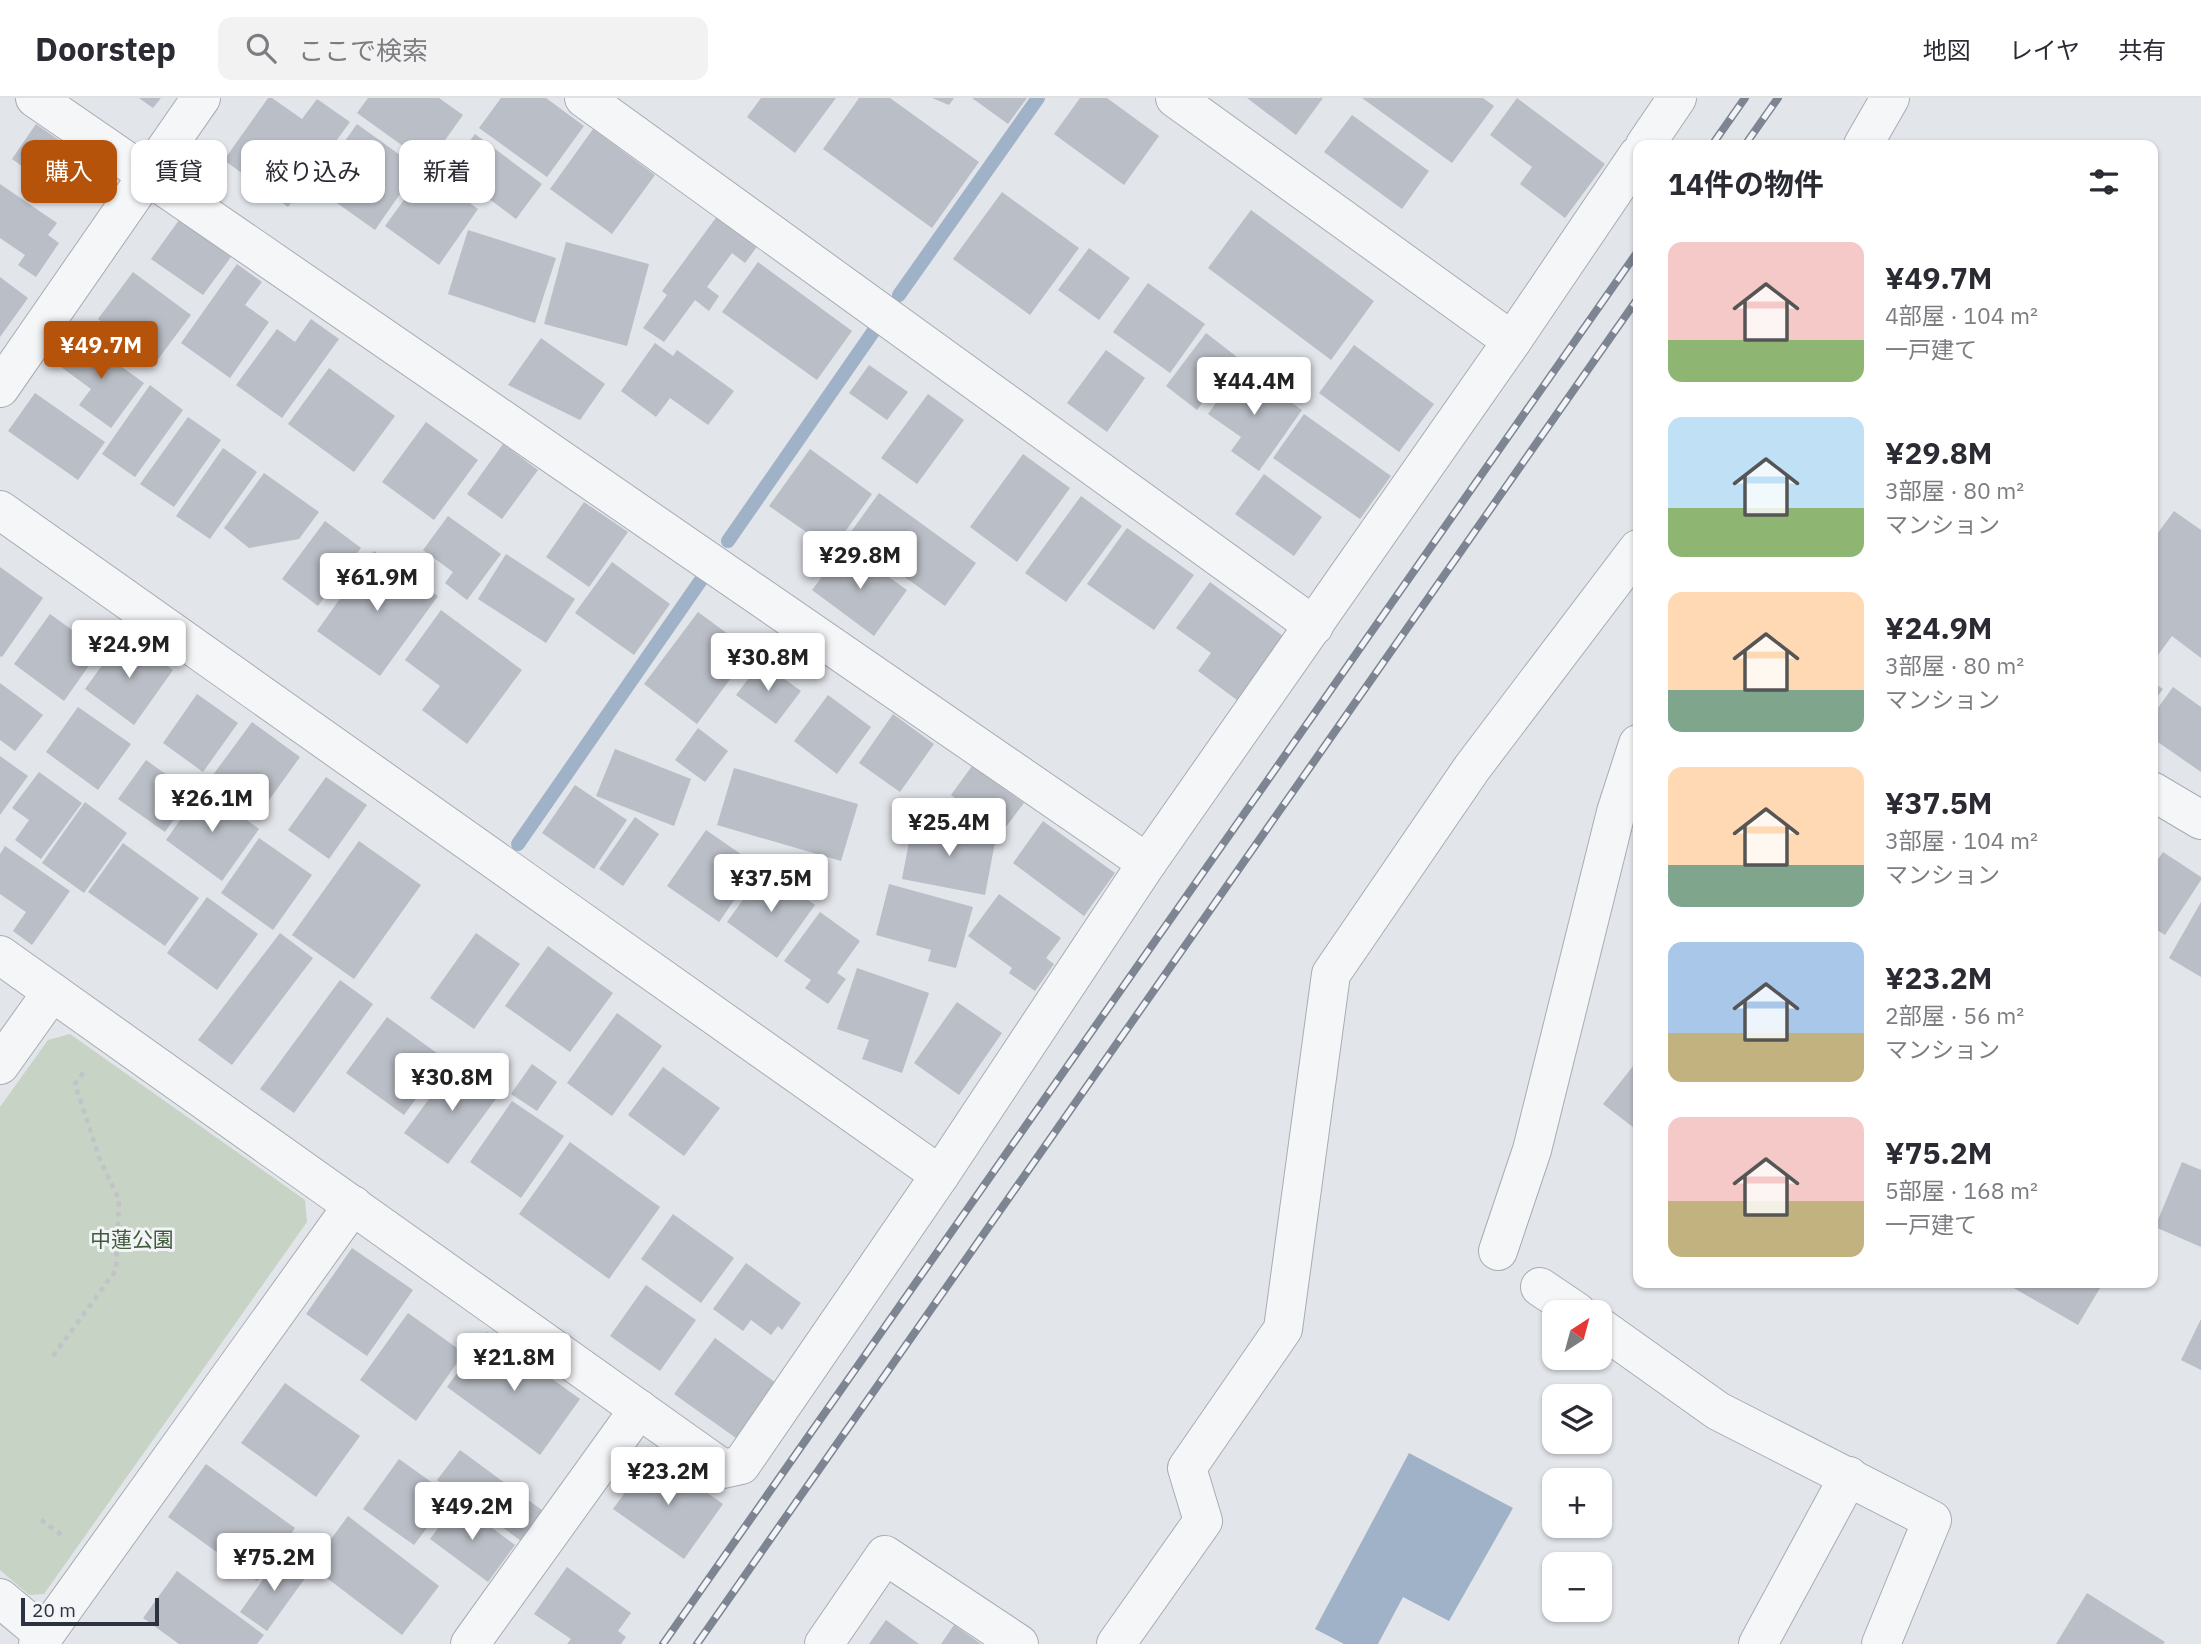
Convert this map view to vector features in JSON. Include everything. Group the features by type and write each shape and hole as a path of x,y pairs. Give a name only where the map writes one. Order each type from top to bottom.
{"street":[{"path":"35,98 131,164"},
{"path":"172,140 201,98"},
{"path":"584,98 1314,626"},
{"path":"1175,98 1512,341"},
{"path":"1648,140 1677,98"},
{"path":"1866,140 1890,98"},
{"path":"0,955 723,1469 741,1465 940,1175 1147,863 1512,341 1633,162"},
{"path":"0,388 131,198"},
{"path":"188,203 1147,863"},
{"path":"0,510 940,1175"},
{"path":"1116,1644 1203,1521 1187,1468 1283,1329 1331,974 1472,768 1633,556"},
{"path":"1497,1251 1532,1150 1616,812 1633,759"},
{"path":"2158,795 2201,820"},
{"path":"0,1065 52,992"},
{"path":"0,1598 41,1639 353,1205"},
{"path":"1539,1287 1559,1300"},
{"path":"1612,1336 1718,1411 1932,1520 1881,1644"},
{"path":"470,1644 639,1409"},
{"path":"1758,1644 1849,1476"},
{"path":"824,1644 886,1555 1019,1644"}],"path":[{"path":"53,1356 116,1269 119,1200 99,1157 75,1084 111,1034"}],"green space":[{"name":"中蓮公園","path":"70,1034 305,1200 307,1222 44,1594 29,1595 0,1570 0,1107 48,1040"}],"water":[{"path":"1409,1453 1513,1508 1449,1621 1403,1597 1378,1644 1344,1644 1315,1629"}],"building":[{"path":"139,98 161,98 153,108"},
{"path":"268,98 272,98 302,119 317,99 350,122 337,140 241,140 241,172 227,162 227,156"},
{"path":"368,98 439,98 463,115 445,140 399,140 399,143 357,113"},
{"path":"501,98 546,98 584,126 547,177 479,128"},
{"path":"761,98 836,98 795,153 747,117"},
{"path":"859,98 890,98 979,162 932,228 823,149"},
{"path":"932,98 954,98 949,105"},
{"path":"972,98 1027,98 1008,124"},
{"path":"1080,98 1107,98 1159,136 1124,185 1054,134"},
{"path":"1247,98 1323,98 1296,135"},
{"path":"1362,98 1483,98 1494,106 1452,163"},
{"path":"1517,98 1605,164 1565,218 1520,184 1532,167 1490,135"},
{"path":"1352,115 1429,171 1402,209 1324,152"},
{"path":"36,124 59,140 25,140"},
{"path":"357,124 379,140 346,140"},
{"path":"593,129 655,175 612,234 550,189"},
{"path":"475,134 483,140 471,140"},
{"path":"385,144 399,154 399,195 375,230 337,203 385,203"},
{"path":"21,146 21,165 12,159"},
{"path":"495,149 542,184 516,219 495,203"},
{"path":"0,184 21,198 21,203 28,203 57,223 48,235 59,243 36,277 18,265 25,255 0,238"},
{"path":"1002,192 1079,248 1030,315 953,259"},
{"path":"402,203 470,203 478,209 439,265 385,226"},
{"path":"1251,210 1374,301 1331,360 1208,268"},
{"path":"718,215 759,244 745,263 732,253 707,287 719,296 709,311 695,300 664,342 643,328 667,295 662,291"},
{"path":"179,220 231,257 203,295 151,259"},
{"path":"468,230 556,258 535,323 448,294"},
{"path":"566,242 649,264 627,346 544,324"},
{"path":"1089,248 1130,278 1099,320 1058,290"},
{"path":"758,262 852,331 817,380 722,312"},
{"path":"237,264 262,282 245,305 269,322 230,378 181,343"},
{"path":"133,272 191,315 156,362 98,319"},
{"path":"0,277 28,298 0,337"},
{"path":"1148,283 1205,324 1170,373 1113,332"},
{"path":"311,319 339,339 282,418 236,385 277,329 295,342"},
{"path":"1206,333 1237,357 1197,410 1166,386"},
{"path":"78,335 144,383 111,428 79,405 91,389 57,364"},
{"path":"541,338 605,384 580,420 508,385"},
{"path":"655,343 673,356 677,350 734,391 708,425 670,398 656,417 621,391"},
{"path":"1354,345 1434,404 1399,452 1319,393"},
{"path":"1106,350 1145,378 1107,432 1067,403"},
{"path":"869,365 908,392 887,420 849,393"},
{"path":"1241,367 1302,410 1259,471 1231,451 1241,437 1208,414"},
{"path":"329,368 395,416 354,472 288,424"},
{"path":"150,385 183,410 135,477 102,454"},
{"path":"35,393 105,442 78,480 8,431"},
{"path":"928,394 964,420 917,484 881,458"},
{"path":"1304,414 1391,476 1360,519 1273,458"},
{"path":"188,417 221,440 174,507 140,484"},
{"path":"426,422 478,460 434,520 382,482"},
{"path":"503,444 538,470 502,519 467,494"},
{"path":"223,448 257,472 210,539 176,516"},
{"path":"810,449 872,494 832,550 769,506"},
{"path":"1023,454 1070,488 1017,562 970,527"},
{"path":"264,473 319,512 299,539 249,548 224,528"},
{"path":"1264,474 1322,517 1294,556 1235,514"},
{"path":"879,493 976,563 945,606 848,536"},
{"path":"1081,496 1122,526 1066,602 1025,573"},
{"path":"584,502 628,532 589,587 546,557"},
{"path":"2174,511 2201,530 2201,658 2172,636 2158,655 2158,533"},
{"path":"448,516 501,554 467,600 445,583 453,572 423,550"},
{"path":"325,521 361,548 318,606 282,579"},
{"path":"1127,528 1194,575 1154,630 1087,584"},
{"path":"845,546 907,590 874,636 812,590"},
{"path":"374,551 438,596 380,676 317,631"},
{"path":"506,554 575,599 546,643 478,599"},
{"path":"612,562 670,604 634,655 575,613"},
{"path":"0,567 43,598 2,657 0,656"},
{"path":"1210,582 1283,636 1237,700 1198,671 1211,653 1176,628"},
{"path":"441,610 522,670 467,744 422,710 440,686 405,660"},
{"path":"698,612 751,651 697,724 644,684"},
{"path":"50,614 100,650 64,701 14,664"},
{"path":"124,635 173,670 134,725 85,689"},
{"path":"761,662 801,691 776,724 736,695"},
{"path":"0,683 43,715 15,751 0,740"},
{"path":"2173,687 2201,707 2201,772 2158,742 2158,708"},
{"path":"197,694 238,723 203,772 163,743"},
{"path":"828,695 871,727 837,774 794,741"},
{"path":"78,707 131,744 98,790 46,752"},
{"path":"893,714 934,744 900,792 859,763"},
{"path":"252,722 300,757 259,814 210,779"},
{"path":"698,728 728,751 705,782 675,760"},
{"path":"615,749 691,779 674,826 596,796"},
{"path":"0,756 28,776 0,815"},
{"path":"146,760 192,793 165,832 118,799"},
{"path":"972,766 1024,803 1002,832 951,795"},
{"path":"734,768 858,804 841,861 717,825"},
{"path":"39,772 82,803 41,859 15,840 29,820 12,808"},
{"path":"326,777 367,805 329,859 288,830"},
{"path":"575,785 627,820 594,869 542,833"},
{"path":"203,788 259,829 222,881 166,840"},
{"path":"85,802 127,833 84,893 42,863"},
{"path":"635,817 659,834 623,886 599,869"},
{"path":"913,821 996,837 985,895 902,879"},
{"path":"1043,821 1115,873 1084,916 1013,863"},
{"path":"706,830 758,866 719,922 667,886"},
{"path":"259,838 312,875 273,930 221,893"},
{"path":"359,841 421,885 354,979 292,935"},
{"path":"123,843 199,898 165,946 88,892"},
{"path":"5,846 70,891 32,945 13,931 26,912 0,894 0,854"},
{"path":"2163,852 2201,877 2165,935 2158,931 2158,859"},
{"path":"765,869 815,905 777,958 727,922"},
{"path":"889,884 973,907 956,968 928,961 931,950 876,935"},
{"path":"999,894 1061,938 1046,958 1054,964 1035,991 1009,973 1012,968 968,936"},
{"path":"207,897 258,934 217,990 167,953"},
{"path":"2201,902 2201,977 2169,958"},
{"path":"820,912 860,941 837,973 846,979 828,1004 805,988 811,980 784,961"},
{"path":"280,933 313,958 232,1065 198,1040"},
{"path":"476,933 520,964 474,1029 430,998"},
{"path":"548,946 613,993 570,1052 505,1006"},
{"path":"857,968 929,993 902,1073 862,1059 869,1040 837,1029"},
{"path":"340,980 373,1004 294,1113 260,1089"},
{"path":"957,1002 1002,1033 959,1095 914,1063"},
{"path":"617,1013 662,1046 612,1116 567,1083"},
{"path":"387,1017 445,1059 404,1115 346,1073"},
{"path":"457,1061 501,1092 448,1164 404,1133"},
{"path":"532,1064 557,1082 537,1111 511,1094"},
{"path":"1633,1066 1633,1127 1603,1104"},
{"path":"663,1067 720,1108 684,1156 628,1115"},
{"path":"512,1101 564,1136 521,1198 470,1162"},
{"path":"570,1142 660,1207 609,1279 519,1214"},
{"path":"2182,1162 2201,1170 2201,1247 2158,1228 2158,1220"},
{"path":"673,1214 734,1258 701,1303 641,1259"},
{"path":"352,1248 413,1290 367,1356 306,1314"},
{"path":"746,1263 801,1303 782,1330 778,1326 771,1335 751,1320 743,1331 713,1309"},
{"path":"646,1285 696,1320 660,1371 610,1336"},
{"path":"2014,1288 2100,1288 2078,1325"},
{"path":"408,1313 464,1353 416,1421 360,1380"},
{"path":"2201,1319 2201,1370 2181,1360"},
{"path":"487,1332 580,1399 540,1455 447,1387"},
{"path":"715,1338 776,1383 736,1438 674,1394"},
{"path":"285,1383 360,1436 316,1497 241,1443"},
{"path":"460,1450 546,1513 524,1543 437,1480"},
{"path":"653,1454 723,1504 684,1559 613,1509"},
{"path":"399,1459 451,1496 414,1545 363,1509"},
{"path":"206,1464 295,1528 257,1581 168,1517"},
{"path":"457,1502 515,1545 488,1582 430,1539"},
{"path":"348,1516 439,1586 402,1635 311,1566"},
{"path":"281,1554 308,1574 267,1631 240,1612"},
{"path":"567,1567 631,1613 618,1631 626,1637 621,1644 567,1644 571,1639 534,1614"},
{"path":"177,1571 264,1635 257,1644 179,1644 143,1618"},
{"path":"2087,1593 2165,1642 2056,1644"},
{"path":"886,1620 919,1644 869,1644"},
{"path":"954,1625 981,1644 941,1644"}],"waterway":[{"path":"899,295 1038,98"},
{"path":"728,541 873,332"},
{"path":"518,844 701,580"}],"railway":[{"path":"1716,140 1745,98"},
{"path":"1749,140 1778,98"},
{"path":"663,1644 1633,258"},
{"path":"697,1644 1633,305"}]}
